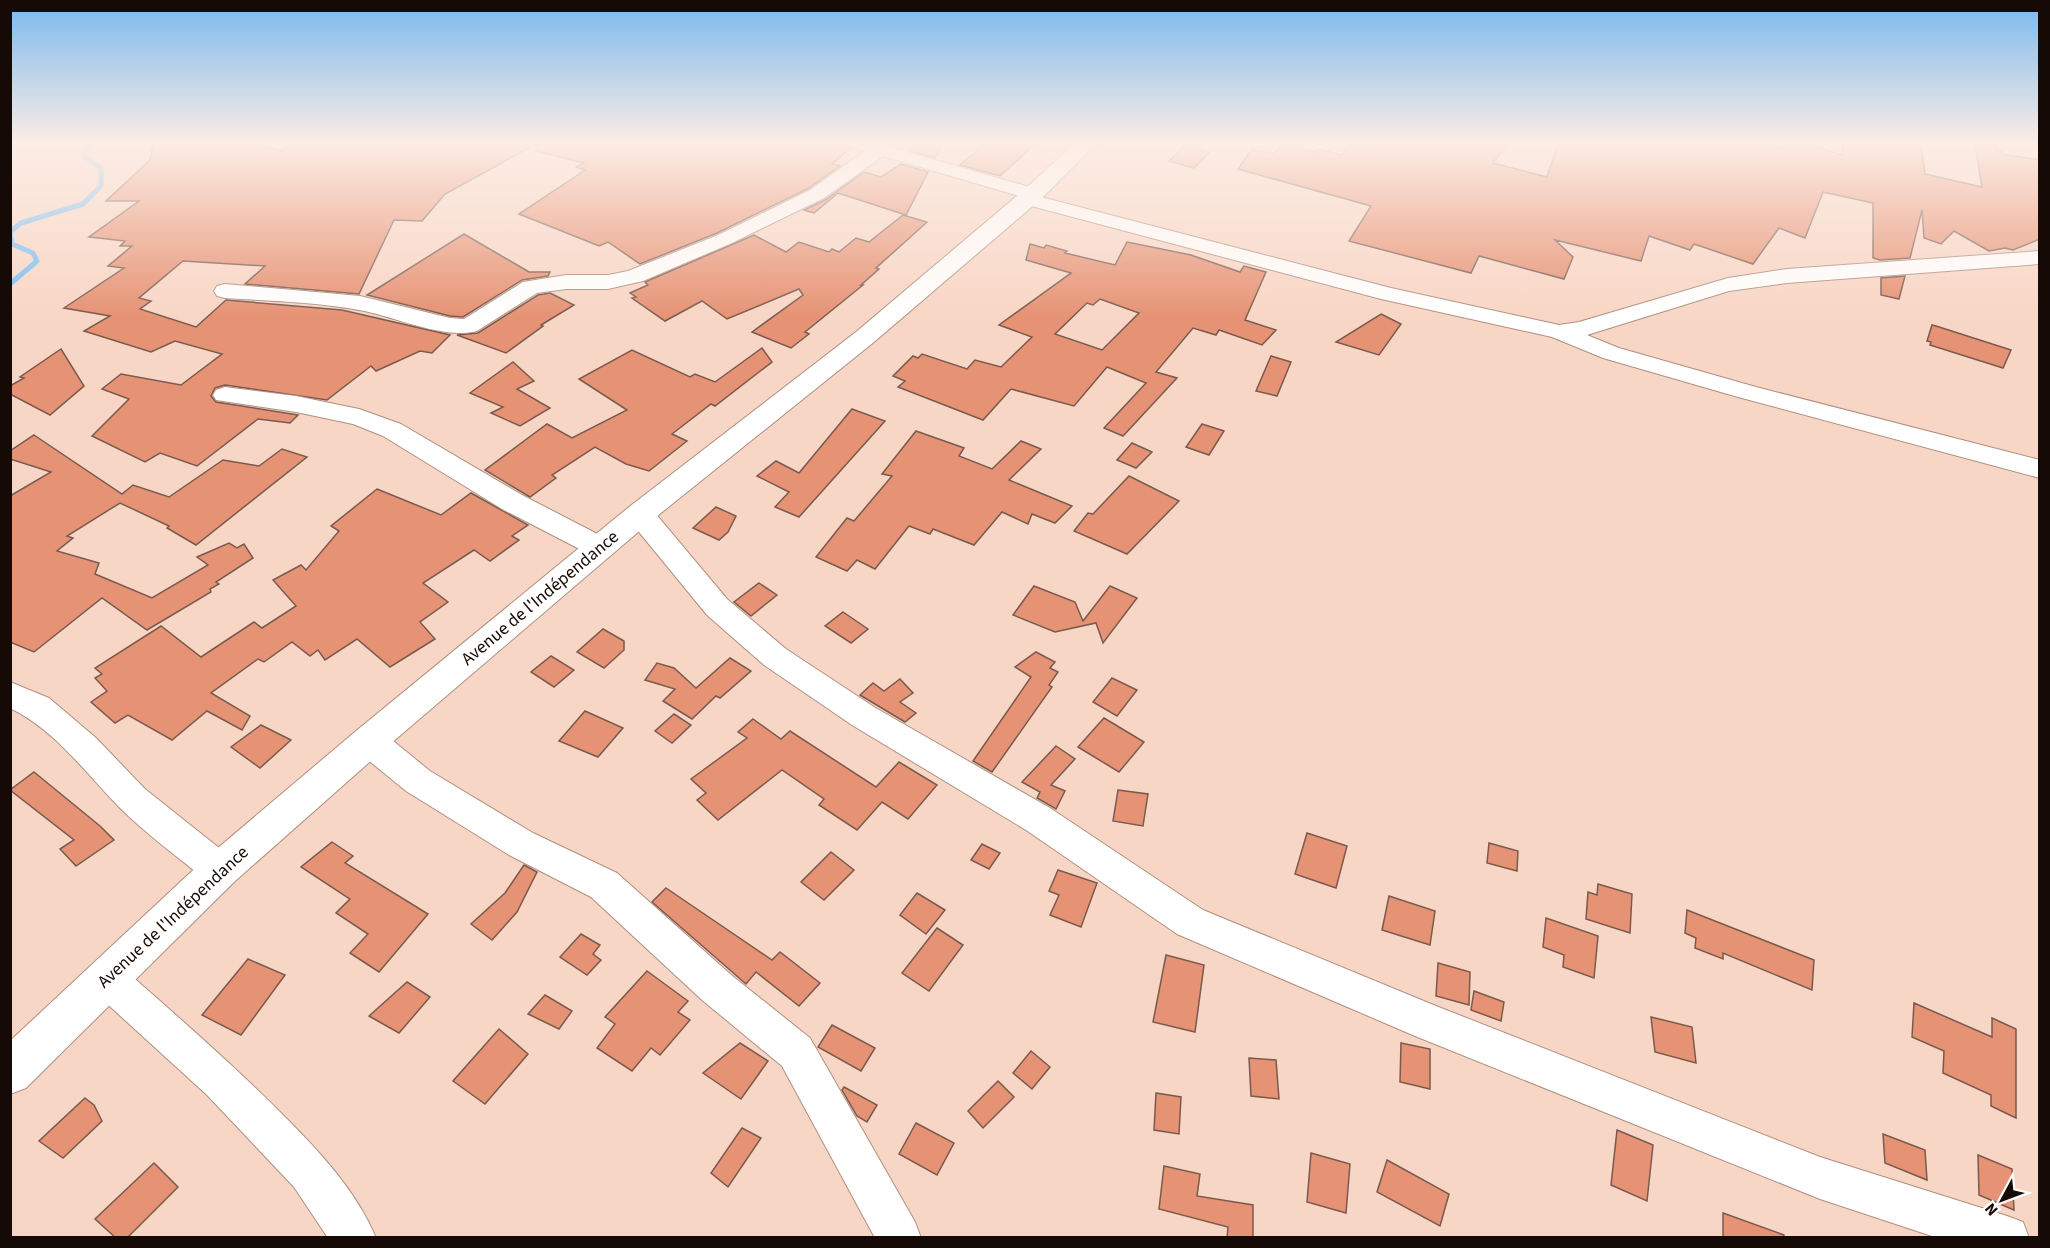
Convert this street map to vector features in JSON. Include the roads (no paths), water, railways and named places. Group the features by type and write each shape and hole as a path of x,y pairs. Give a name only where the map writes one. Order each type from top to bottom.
{"main road":[{"name":"Avenue de l'Indépendance","path":"10,1072 220,870 369,741 640,514 865,337 1023,202"}],"street":[{"path":"225,291 360,303 450,325 469,326 531,287 566,282 608,282 635,276 725,239 800,202"},
{"path":"1053,202 1389,294 1559,332 1611,352 1747,392 2040,469"},
{"path":"1559,332 1582,329 1728,285 1787,276 2040,257"},
{"path":"225,395 296,404 358,417 392,430 512,502 601,548"},
{"path":"640,514 717,607 775,657 863,716 1038,819 1190,922 1429,1022 1820,1178 2007,1238"},
{"path":"10,694 38,708 84,748 133,799 220,870"},
{"path":"369,741 417,781 521,844 604,885 716,987 796,1052 899,1238"},
{"path":"106,978 221,1081 301,1164 354,1238"}],"waterway":[{"path":"10,232 21,223 85,202"},
{"path":"10,233 12,244 33,253 37,261 10,284"}]}
